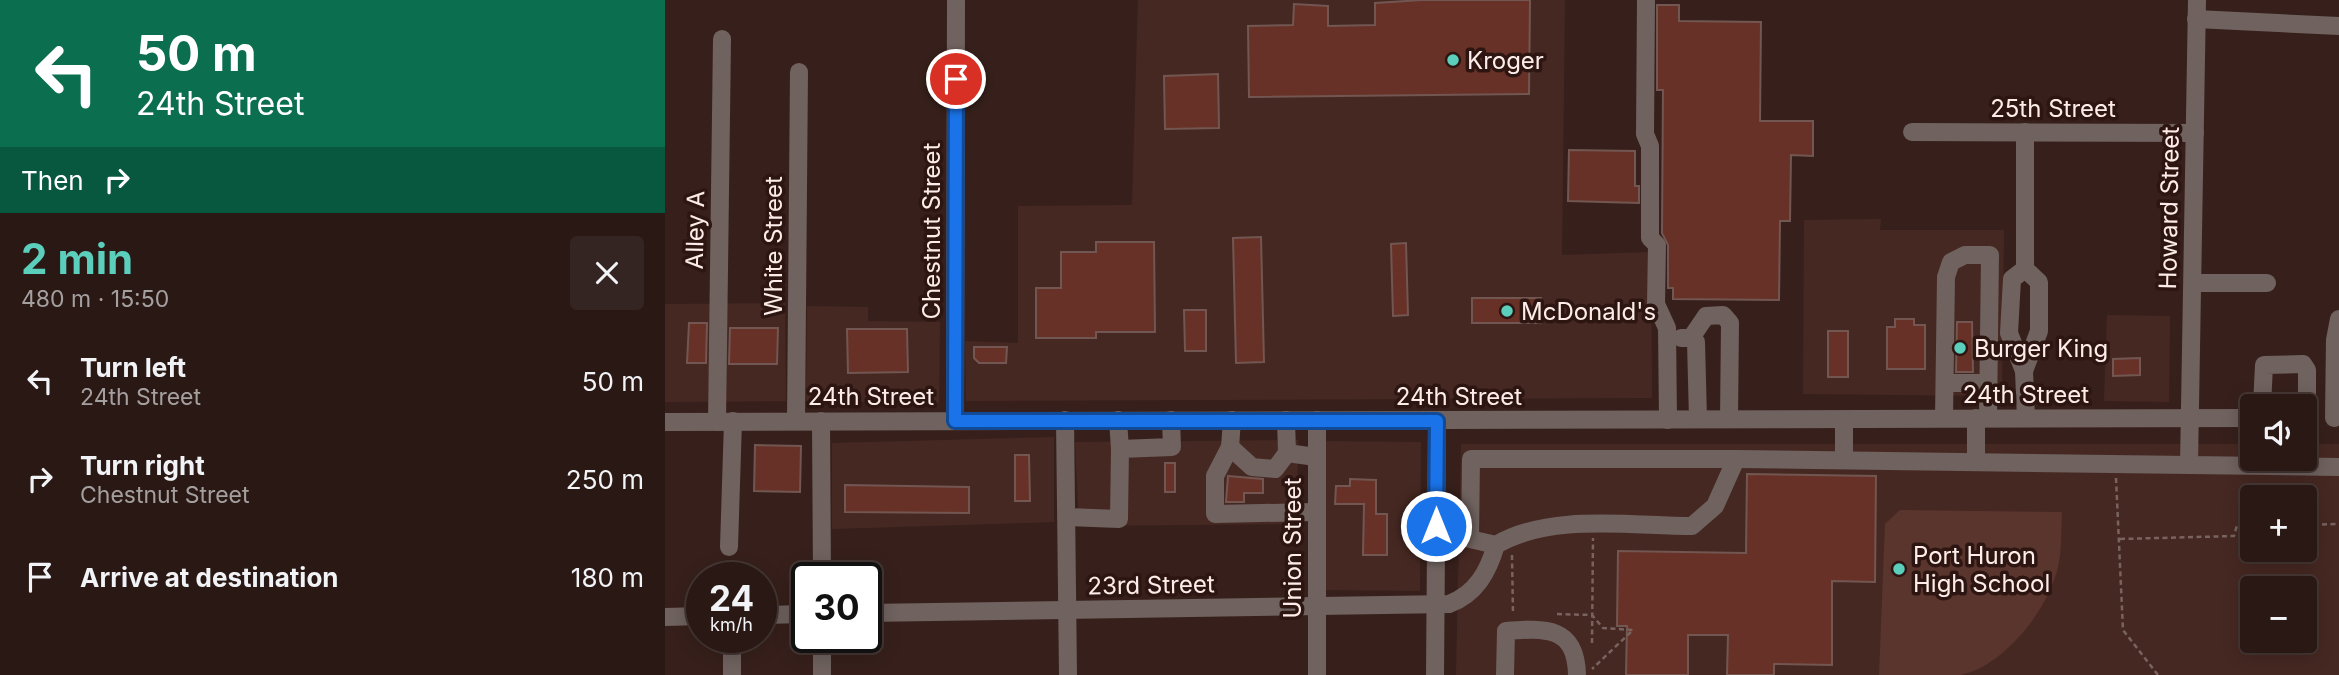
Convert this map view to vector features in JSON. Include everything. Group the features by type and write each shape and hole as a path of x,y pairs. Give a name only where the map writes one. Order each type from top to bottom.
{"street":[{"name":"Chestnut Street","path":"955,421 956,0"},
{"path":"1646,0 1645,134 1650,146 1650,238 1657,245 1656,304 1667,328 1668,419"},
{"name":"Howard Street","path":"2189,465 2197,0"},
{"path":"2196,19 2339,26"},
{"name":"Alley A","path":"722,39 725,421 729,547"},
{"name":"White Street","path":"796,421 799,72"},
{"name":"25th Street","path":"1912,132 2195,133"},
{"path":"2024,372 2039,331 2039,282 2025,269 2025,132"},
{"path":"1944,418 1946,277 1951,262 1965,255 1990,255 1988,383 1976,462"},
{"path":"2025,269 2012,279 2009,333 2024,372 2026,418"},
{"path":"2193,283 2267,283"},
{"path":"1691,338 1706,316 1723,315 1730,323 1729,419"},
{"path":"2317,418 2337,418 2335,340 2339,319"},
{"path":"1667,338 1691,338 1696,342 1698,419"},
{"path":"2263,394 2264,365 2303,364 2307,370 2306,394"},
{"path":"1945,383 1988,383"},
{"name":"24th Street","path":"665,422 2240,418"},
{"path":"1844,419 1844,460"},
{"path":"1065,420 1068,675"},
{"path":"1067,517 1119,519 1118,420"},
{"path":"1119,449 1172,447 1171,420"},
{"path":"1232,420 1230,447 1215,476 1215,514 1315,512"},
{"path":"1230,447 1252,467 1275,469 1287,453 1286,420"},
{"name":"Union Street","path":"1317,420 1317,675"},
{"path":"821,421 822,562"},
{"path":"1435,675 1437,421"},
{"path":"1287,453 1316,457"},
{"path":"1736,458 1716,506 1692,526 1549,525 1517,532 1504,545 1470,539 1471,459 1736,458 2339,467"},
{"name":"23rd Street","path":"882,613 1436,605 1466,597 1504,545"},
{"path":"665,617 686,616"},
{"path":"1505,675 1506,631 1542,628 1566,639 1584,672"},
{"path":"731,653 732,675"},
{"path":"822,653 822,675"}],"path":[{"path":"2116,464 2123,630 2158,675"},
{"path":"2317,525 2339,524"},
{"path":"2120,539 2234,536 2237,525 2240,525"},
{"path":"1592,643 1593,535"},
{"path":"1504,545 1513,614"},
{"path":"1557,614 1592,615 1603,628 1633,630 1584,672"}],"shaded area":[{"path":"1138,0 1565,0 1562,255 1651,252 1652,398 966,401 965,341 1018,343 1018,206 1132,205"},
{"path":"1881,219 1880,230 2004,230 2002,396 1803,394 1804,220"},
{"path":"785,303 786,401 665,402 665,304"},
{"path":"807,306 868,307 868,321 940,322 939,403 806,401"},
{"path":"2107,315 2170,316 2169,402 2104,401"},
{"path":"1054,437 1054,522 832,529 832,443"},
{"path":"1298,440 1297,524 1079,526 1075,442"},
{"path":"1325,441 1421,442 1420,591 1324,590"},
{"name":"Port Huron High School","path":"1461,444 2240,444 2240,471 2317,471 2317,444 2339,444 2339,675 1456,675"},
{"path":"1900,510 2062,512 2061,547 2053,583 2035,617 1993,661 1960,675 1879,675 1885,524"}],"building":[{"path":"1530,0 1529,94 1249,97 1248,26 1293,25 1294,4 1328,6 1328,26 1375,25 1375,3"},
{"path":"1657,5 1679,5 1679,21 1761,22 1760,121 1813,121 1813,156 1791,155 1790,221 1780,221 1779,300 1673,299 1673,288 1668,288 1668,245 1662,233 1663,90 1657,90"},
{"path":"1218,74 1219,128 1165,129 1164,76"},
{"path":"1569,150 1635,151 1635,186 1639,186 1639,203 1568,201"},
{"path":"1261,237 1264,362 1236,363 1233,238"},
{"path":"1096,242 1154,242 1155,332 1096,332 1096,338 1036,338 1036,288 1061,288 1061,252 1096,252"},
{"path":"1406,243 1408,315 1393,316 1391,244"},
{"name":"McDonald's","path":"1472,298 1541,298 1541,323 1472,323"},
{"path":"1184,310 1206,310 1206,351 1185,351"},
{"path":"1895,319 1914,319 1914,325 1925,325 1925,369 1887,369 1887,327 1895,327"},
{"name":"Burger King","path":"1957,322 1972,322 1973,372 1956,372"},
{"path":"689,323 707,323 706,363 687,363"},
{"path":"730,328 778,328 777,364 729,364"},
{"path":"847,329 907,329 908,372 848,373"},
{"path":"1828,331 1848,331 1848,377 1828,377"},
{"path":"974,347 1007,347 1006,363 979,363 974,358"},
{"path":"2140,358 2140,375 2113,376 2113,359"},
{"path":"755,445 801,446 800,492 754,491"},
{"path":"1015,455 1029,455 1030,501 1015,501"},
{"path":"1165,463 1175,463 1175,492 1165,492"},
{"path":"1747,474 1876,476 1875,582 1832,581 1832,665 1774,664 1774,675 1727,675 1728,635 1688,635 1688,675 1626,675 1627,626 1617,626 1618,551 1746,553"},
{"path":"1228,476 1263,479 1263,493 1244,493 1244,502 1226,502"},
{"path":"1350,479 1376,480 1376,514 1387,514 1387,555 1363,555 1364,504 1335,504 1336,486 1350,486"},
{"path":"845,485 969,487 969,513 845,512"}],"place":[{"name":"Kroger","path":"1453,60"},
{"name":"McDonald's","path":"1507,311"},
{"name":"Burger King","path":"1960,348"},
{"name":"Port Huron High School","path":"1899,569"}],"route":[{"path":"956,79 955,421 1437,421 1436,526"}]}
